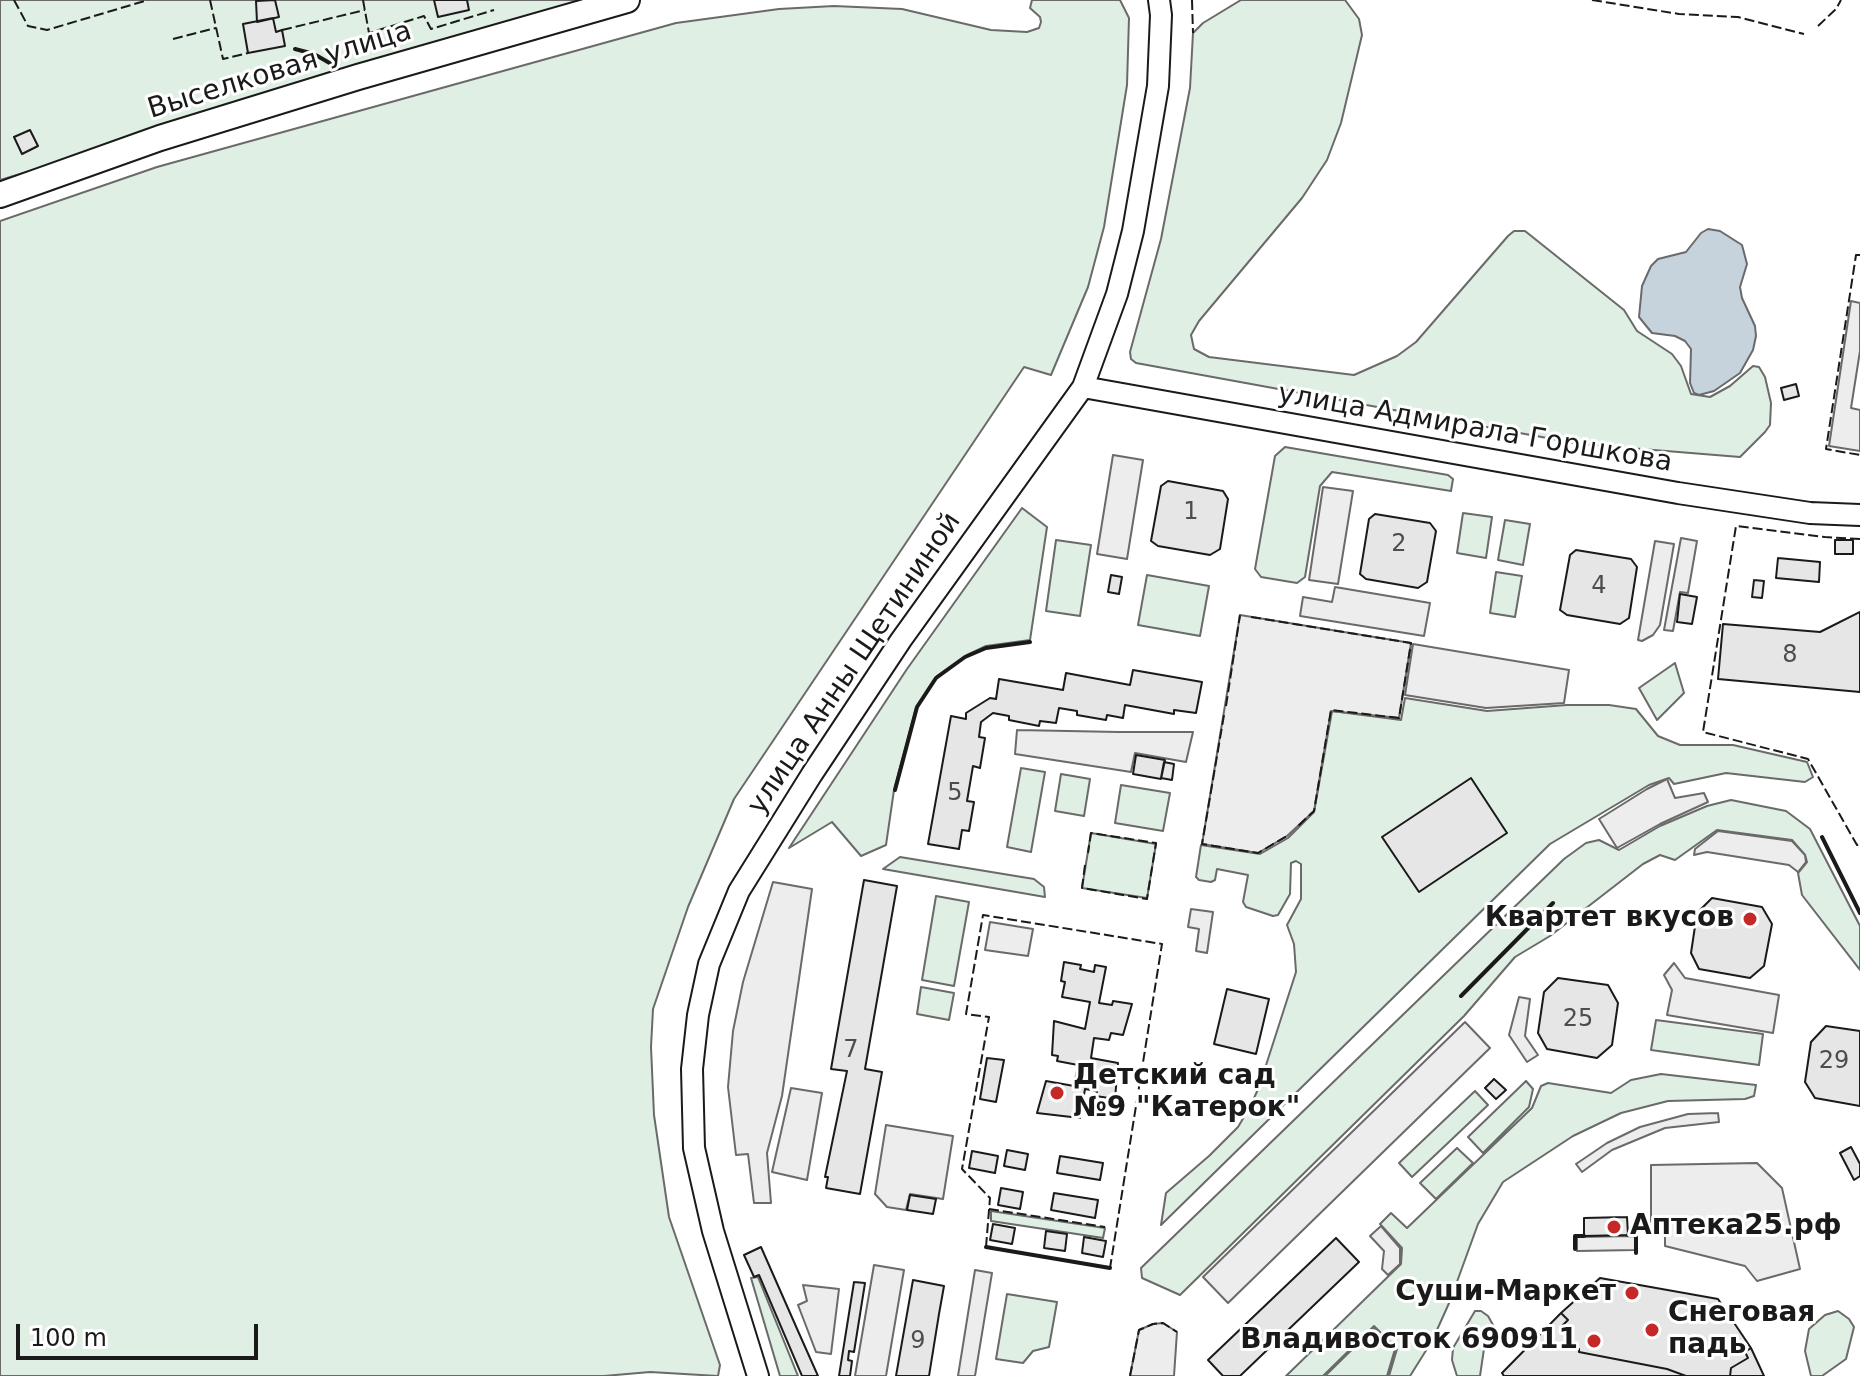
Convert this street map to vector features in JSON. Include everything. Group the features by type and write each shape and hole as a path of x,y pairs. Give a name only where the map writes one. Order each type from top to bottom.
{"main road":[{"name":"Выселковая улица","path":"0,181 171,122 580,0"},
{"name":"Выселковая улица","path":"0,195 234,115 627,0"},
{"name":"улица Анны Щетининой","path":"758,1376 713,1231 694,1148 692,1069 698,1015 709,964 739,891 812,774 901,640 1083,387 1117,294 1133,231 1158,86 1159,0"},
{"name":"улица Адмирала Горшкова","path":"1083,387 1678,493 1810,513 1860,515"}],"green space":[{"path":"0,0 591,0 0,180"},
{"path":"1032,0 1120,0 1129,18 1127,85 1104,227 1088,287 1051,375 1024,367 734,799 688,907 653,1009 654,1115 669,1217 720,1365 718,1376 650,1372 604,1376 0,1376 0,221 157,167 676,23 779,9 834,6 902,9 991,30 1027,32 1039,28 1041,22 1030,8"},
{"path":"1241,0 1345,0 1359,19 1362,35 1341,123 1327,160 1302,198 1199,321 1191,335 1194,349 1209,357 1354,375 1397,356 1416,342 1508,236 1514,231 1525,231 1624,310 1637,331 1672,354 1681,366 1691,394 1710,397 1730,386 1753,366 1759,367 1765,377 1771,403 1770,425 1765,432 1740,457 1580,444 1136,363 1131,359 1130,352 1161,239 1190,88 1193,33 1203,23"},
{"path":"1285,447 1448,475 1453,479 1451,491 1332,472 1320,486 1305,577 1297,583 1261,577 1255,569 1275,456"},
{"path":"1022,508 1047,527 1030,640 986,646 937,676 916,708 894,790 886,845 861,856 832,822 789,848 907,669"},
{"path":"1463,513 1492,517 1486,558 1457,553"},
{"path":"1505,520 1530,524 1523,565 1498,560"},
{"path":"1056,540 1091,545 1080,616 1046,611"},
{"path":"1496,572 1522,576 1515,617 1490,613"},
{"path":"1147,575 1209,586 1200,636 1138,625"},
{"path":"1675,663 1684,693 1657,720 1639,688"},
{"path":"1405,698 1487,711 1567,705 1609,705 1636,709 1658,736 1680,745 1733,745 1807,762 1813,777 1805,782 1726,773 1674,784 1669,778 1649,785 1550,844 1161,1225 1166,1193 1238,1127 1250,1107 1296,972 1294,944 1287,925 1301,899 1301,864 1296,861 1291,863 1290,894 1278,915 1273,916 1246,907 1243,902 1248,875 1217,869 1215,880 1199,880 1196,877 1201,845 1260,854 1288,838 1314,812 1332,711 1401,720"},
{"path":"1021,768 1045,772 1031,852 1007,847"},
{"path":"1061,774 1090,779 1084,816 1055,811"},
{"path":"1121,785 1170,793 1163,831 1115,823"},
{"path":"1731,800 1786,811 1810,829 1860,926 1860,970 1802,895 1798,873 1807,862 1792,840 1717,830 1675,860 1660,855 1643,864 1550,936 1515,957 1464,1016 1180,1295 1142,1278 1141,1268 1564,859 1586,843 1599,840 1619,850 1660,826 1707,806"},
{"path":"1091,833 1156,844 1147,898 1082,888"},
{"path":"900,857 1034,879 1044,887 1045,897 883,869"},
{"path":"936,896 969,902 954,986 922,980"},
{"path":"921,987 954,993 949,1020 917,1014"},
{"path":"1656,1020 1763,1034 1759,1065 1651,1050"},
{"path":"1661,1074 1756,1085 1754,1096 1745,1099 1668,1101 1621,1113 1573,1136 1503,1182 1478,1224 1432,1341 1410,1376 1389,1376 1397,1349 1374,1326 1323,1376 1286,1376 1401,1264 1402,1248 1380,1224 1391,1213 1407,1228 1532,1108 1541,1086 1548,1083 1611,1093 1631,1080"},
{"path":"1526,1081 1533,1089 1529,1107 1483,1153 1468,1137"},
{"path":"1475,1091 1488,1105 1412,1177 1399,1163"},
{"path":"1457,1148 1473,1163 1436,1199 1420,1183"},
{"path":"991,1211 1105,1228 1103,1238 991,1221"},
{"path":"758,1277 798,1376 780,1376 751,1278"},
{"path":"1007,1294 1057,1302 1049,1347 1033,1351 1023,1363 996,1359"},
{"path":"1475,1311 1488,1316 1497,1332 1496,1339 1485,1342 1480,1376 1457,1376 1452,1360 1453,1348"},
{"path":"1838,1311 1854,1327 1846,1359 1822,1376 1811,1376 1805,1351 1809,1329 1825,1315"},
{"path":"1374,1328 1395,1349 1387,1376 1325,1376"}],"shaded area":[{"path":"1708,229 1720,231 1742,245 1747,264 1740,287 1756,336 1753,350 1740,373 1714,391 1699,395 1694,393 1690,383 1691,349 1685,341 1675,336 1652,333 1639,317 1642,286 1651,266 1658,259 1686,252"},
{"path":"1851,301 1860,303 1860,351 1851,408 1860,410 1860,451 1829,446"},
{"path":"1113,455 1143,460 1127,559 1097,554"},
{"path":"1323,487 1353,491 1338,584 1309,580"},
{"path":"1681,538 1697,541 1688,593 1680,592 1673,631 1664,630"},
{"path":"1655,541 1674,544 1660,625 1653,635 1642,641 1638,640"},
{"path":"1335,587 1430,603 1424,636 1300,616 1303,597 1332,602"},
{"path":"1240,615 1411,643 1399,718 1331,711 1314,811 1287,836 1258,853 1202,844"},
{"path":"1413,644 1569,670 1564,703 1486,708 1405,695"},
{"path":"1017,730 1193,732 1186,762 1135,753 1131,772 1015,754"},
{"path":"1667,779 1675,798 1704,793 1708,802 1617,848 1599,819"},
{"path":"1718,831 1792,841 1805,855 1806,862 1798,872 1789,865 1707,852 1694,855 1695,849"},
{"path":"773,882 812,889 782,1096 767,1153 771,1203 754,1203 748,1154 736,1155 728,1087 733,1031 743,982"},
{"path":"1191,909 1213,912 1207,953 1196,951 1199,929 1188,927"},
{"path":"990,922 1033,929 1028,956 985,950"},
{"path":"1674,963 1685,978 1779,995 1773,1033 1667,1015 1672,990 1664,975"},
{"path":"1519,997 1530,999 1525,1036 1538,1055 1527,1062 1509,1035"},
{"path":"1465,1022 1490,1048 1228,1303 1203,1277"},
{"path":"791,1088 822,1093 807,1180 772,1172"},
{"path":"1718,1113 1719,1122 1665,1128 1612,1150 1582,1172 1576,1164 1607,1143 1640,1127 1688,1114"},
{"path":"886,1125 953,1136 943,1199 910,1194 906,1210 887,1207 875,1194"},
{"path":"1757,1163 1782,1188 1800,1269 1757,1281 1745,1266 1665,1246 1665,1235 1658,1234 1658,1228 1651,1228 1651,1165"},
{"path":"1381,1226 1400,1248 1400,1264 1388,1275 1382,1269 1384,1251 1370,1236"},
{"path":"1635,1236 1636,1250 1577,1251 1577,1237"},
{"path":"874,1265 904,1270 886,1376 855,1376"},
{"path":"975,1270 992,1273 975,1376 958,1376"},
{"path":"803,1285 839,1289 831,1354 816,1352 798,1305 807,1301"},
{"path":"1163,1323 1177,1332 1174,1376 1130,1376 1139,1330"}],"building":[{"path":"275,0 279,17 257,22 256,1"},
{"path":"434,0 467,0 469,10 438,17"},
{"path":"273,18 276,32 282,30 285,46 248,53 243,24"},
{"path":"30,130 38,146 22,154 14,137"},
{"path":"1796,384 1799,396 1784,400 1781,388"},
{"path":"1168,481 1223,491 1228,499 1220,549 1210,555 1158,546 1151,541 1161,486"},
{"path":"1375,514 1430,523 1436,531 1427,582 1418,588 1366,579 1360,574 1369,519"},
{"path":"1835,540 1853,540 1853,554 1835,554"},
{"path":"1576,550 1631,559 1637,567 1629,618 1620,624 1567,615 1560,610 1570,555"},
{"path":"1778,558 1820,562 1819,582 1776,578"},
{"path":"1111,575 1122,577 1119,594 1108,592"},
{"path":"1754,580 1764,581 1762,598 1752,597"},
{"path":"1680,594 1697,597 1692,624 1677,622"},
{"path":"1860,612 1860,692 1718,679 1723,624 1820,632"},
{"path":"1133,670 1202,682 1196,713 1174,710 1174,714 1125,705 1123,718 1107,715 1106,720 1059,708 1056,723 1040,721 1039,726 993,713 981,722 979,737 985,738 980,768 973,766 967,801 974,802 969,831 962,830 959,849 928,844 951,716 966,719 966,713 990,698 996,699 999,679 1063,690 1066,673 1130,685"},
{"path":"1136,755 1165,760 1161,779 1133,774"},
{"path":"1164,762 1174,764 1172,780 1161,778"},
{"path":"1471,778 1507,833 1419,892 1382,837"},
{"path":"864,880 897,886 865,1069 882,1072 860,1194 826,1188 828,1177 825,1177 847,1071 831,1069"},
{"path":"1712,898 1762,907 1772,924 1764,966 1750,978 1699,969 1691,953 1697,913"},
{"path":"1064,962 1081,965 1080,969 1094,972 1095,965 1106,967 1099,1003 1112,1005 1113,1001 1132,1004 1123,1035 1111,1033 1109,1040 1094,1038 1091,1058 1118,1063 1115,1099 1096,1096 1097,1091 1085,1089 1080,1118 1037,1113 1046,1081 1074,1086 1078,1065 1057,1061 1058,1056 1052,1055 1054,1021 1085,1029 1090,1002 1062,997"},
{"path":"1558,978 1608,985 1618,1003 1612,1045 1597,1058 1547,1049 1538,1033 1544,992"},
{"path":"1227,989 1269,999 1256,1054 1214,1044"},
{"path":"1826,1026 1860,1031 1860,1106 1815,1098 1805,1082 1811,1042"},
{"path":"987,1058 1004,1060 996,1102 980,1099"},
{"path":"1494,1079 1506,1090 1496,1099 1485,1088"},
{"path":"1851,1147 1860,1164 1860,1176 1854,1180 1840,1153"},
{"path":"1007,1150 1028,1154 1025,1170 1004,1166"},
{"path":"972,1151 998,1156 995,1173 969,1168"},
{"path":"1060,1156 1103,1163 1100,1180 1057,1173"},
{"path":"1001,1188 1023,1192 1020,1209 998,1205"},
{"path":"1054,1193 1098,1200 1095,1218 1051,1210"},
{"path":"910,1195 936,1199 933,1214 907,1210"},
{"path":"1627,1217 1628,1235 1584,1236 1584,1218"},
{"path":"993,1224 1015,1228 1012,1244 990,1240"},
{"path":"1046,1231 1067,1234 1065,1251 1044,1248"},
{"path":"1084,1237 1106,1241 1103,1257 1082,1253"},
{"path":"1336,1238 1359,1262 1240,1376 1223,1376 1208,1360"},
{"path":"761,1247 818,1376 802,1376 759,1275 754,1277 744,1255"},
{"name":"Снеговая падь","path":"1600,1278 1718,1299 1751,1348 1745,1352 1748,1358 1731,1368 1730,1376 1686,1376 1667,1369 1579,1352 1579,1349 1572,1347 1573,1340 1562,1326 1568,1320 1561,1313"},
{"path":"913,1280 944,1286 929,1376 896,1376"},
{"path":"854,1282 865,1283 854,1352 849,1351 848,1360 852,1361 850,1376 839,1376"},
{"path":"1561,1313 1568,1320 1562,1326 1573,1340 1572,1347 1579,1349 1579,1352 1667,1369 1686,1376 1504,1376 1502,1373"},
{"path":"1751,1348 1764,1376 1730,1376 1731,1368 1748,1358 1745,1352"}],"fence":[{"path":"14,0 28,26 47,30 148,0"},
{"path":"210,0 223,59 248,53"},
{"path":"363,0 369,33 424,16 431,29 494,10"},
{"path":"1192,0 1193,33"},
{"path":"1592,0 1679,14 1738,17 1804,34"},
{"path":"1818,26 1841,0"},
{"path":"282,30 365,10"},
{"path":"173,39 216,28"},
{"path":"1860,255 1856,255 1826,449 1860,455"},
{"path":"1860,539 1736,526 1703,732 1808,759 1857,845 1860,844"},
{"path":"1226,706 1240,615"},
{"path":"1251,617 1411,643 1399,718 1331,710 1314,811 1298,826"},
{"path":"1224,715 1202,844 1258,853 1287,836"},
{"path":"1085,865 1082,888 1147,899 1156,843 1091,833 1088,853"},
{"path":"986,1247 990,1198 962,1169 989,1017 966,1014 983,915 1162,944 1110,1268"},
{"path":"989,1209 1105,1227"},
{"path":"1130,1376 1139,1330 1163,1323 1177,1332"}],"wall":[{"path":"295,49 314,54 333,65"},
{"path":"895,790 917,707 936,678 965,657 986,648 1030,642"},
{"path":"1822,837 1860,913"},
{"path":"1461,996 1553,903"},
{"path":"1628,1235 1636,1235 1636,1253"},
{"path":"1575,1249 1575,1236 1584,1236"},
{"path":"986,1247 1110,1268"}],"place":[{"name":"Квартет вкусов","path":"1750,919"},
{"name":"Детский сад №9 \"Катерок\"","path":"1057,1093"},
{"name":"Аптека25.рф","path":"1614,1227"},
{"name":"Суши-Маркет","path":"1632,1293"},
{"name":"Снеговая падь","path":"1652,1330"},
{"name":"Владивосток 690911","path":"1594,1341"}]}
